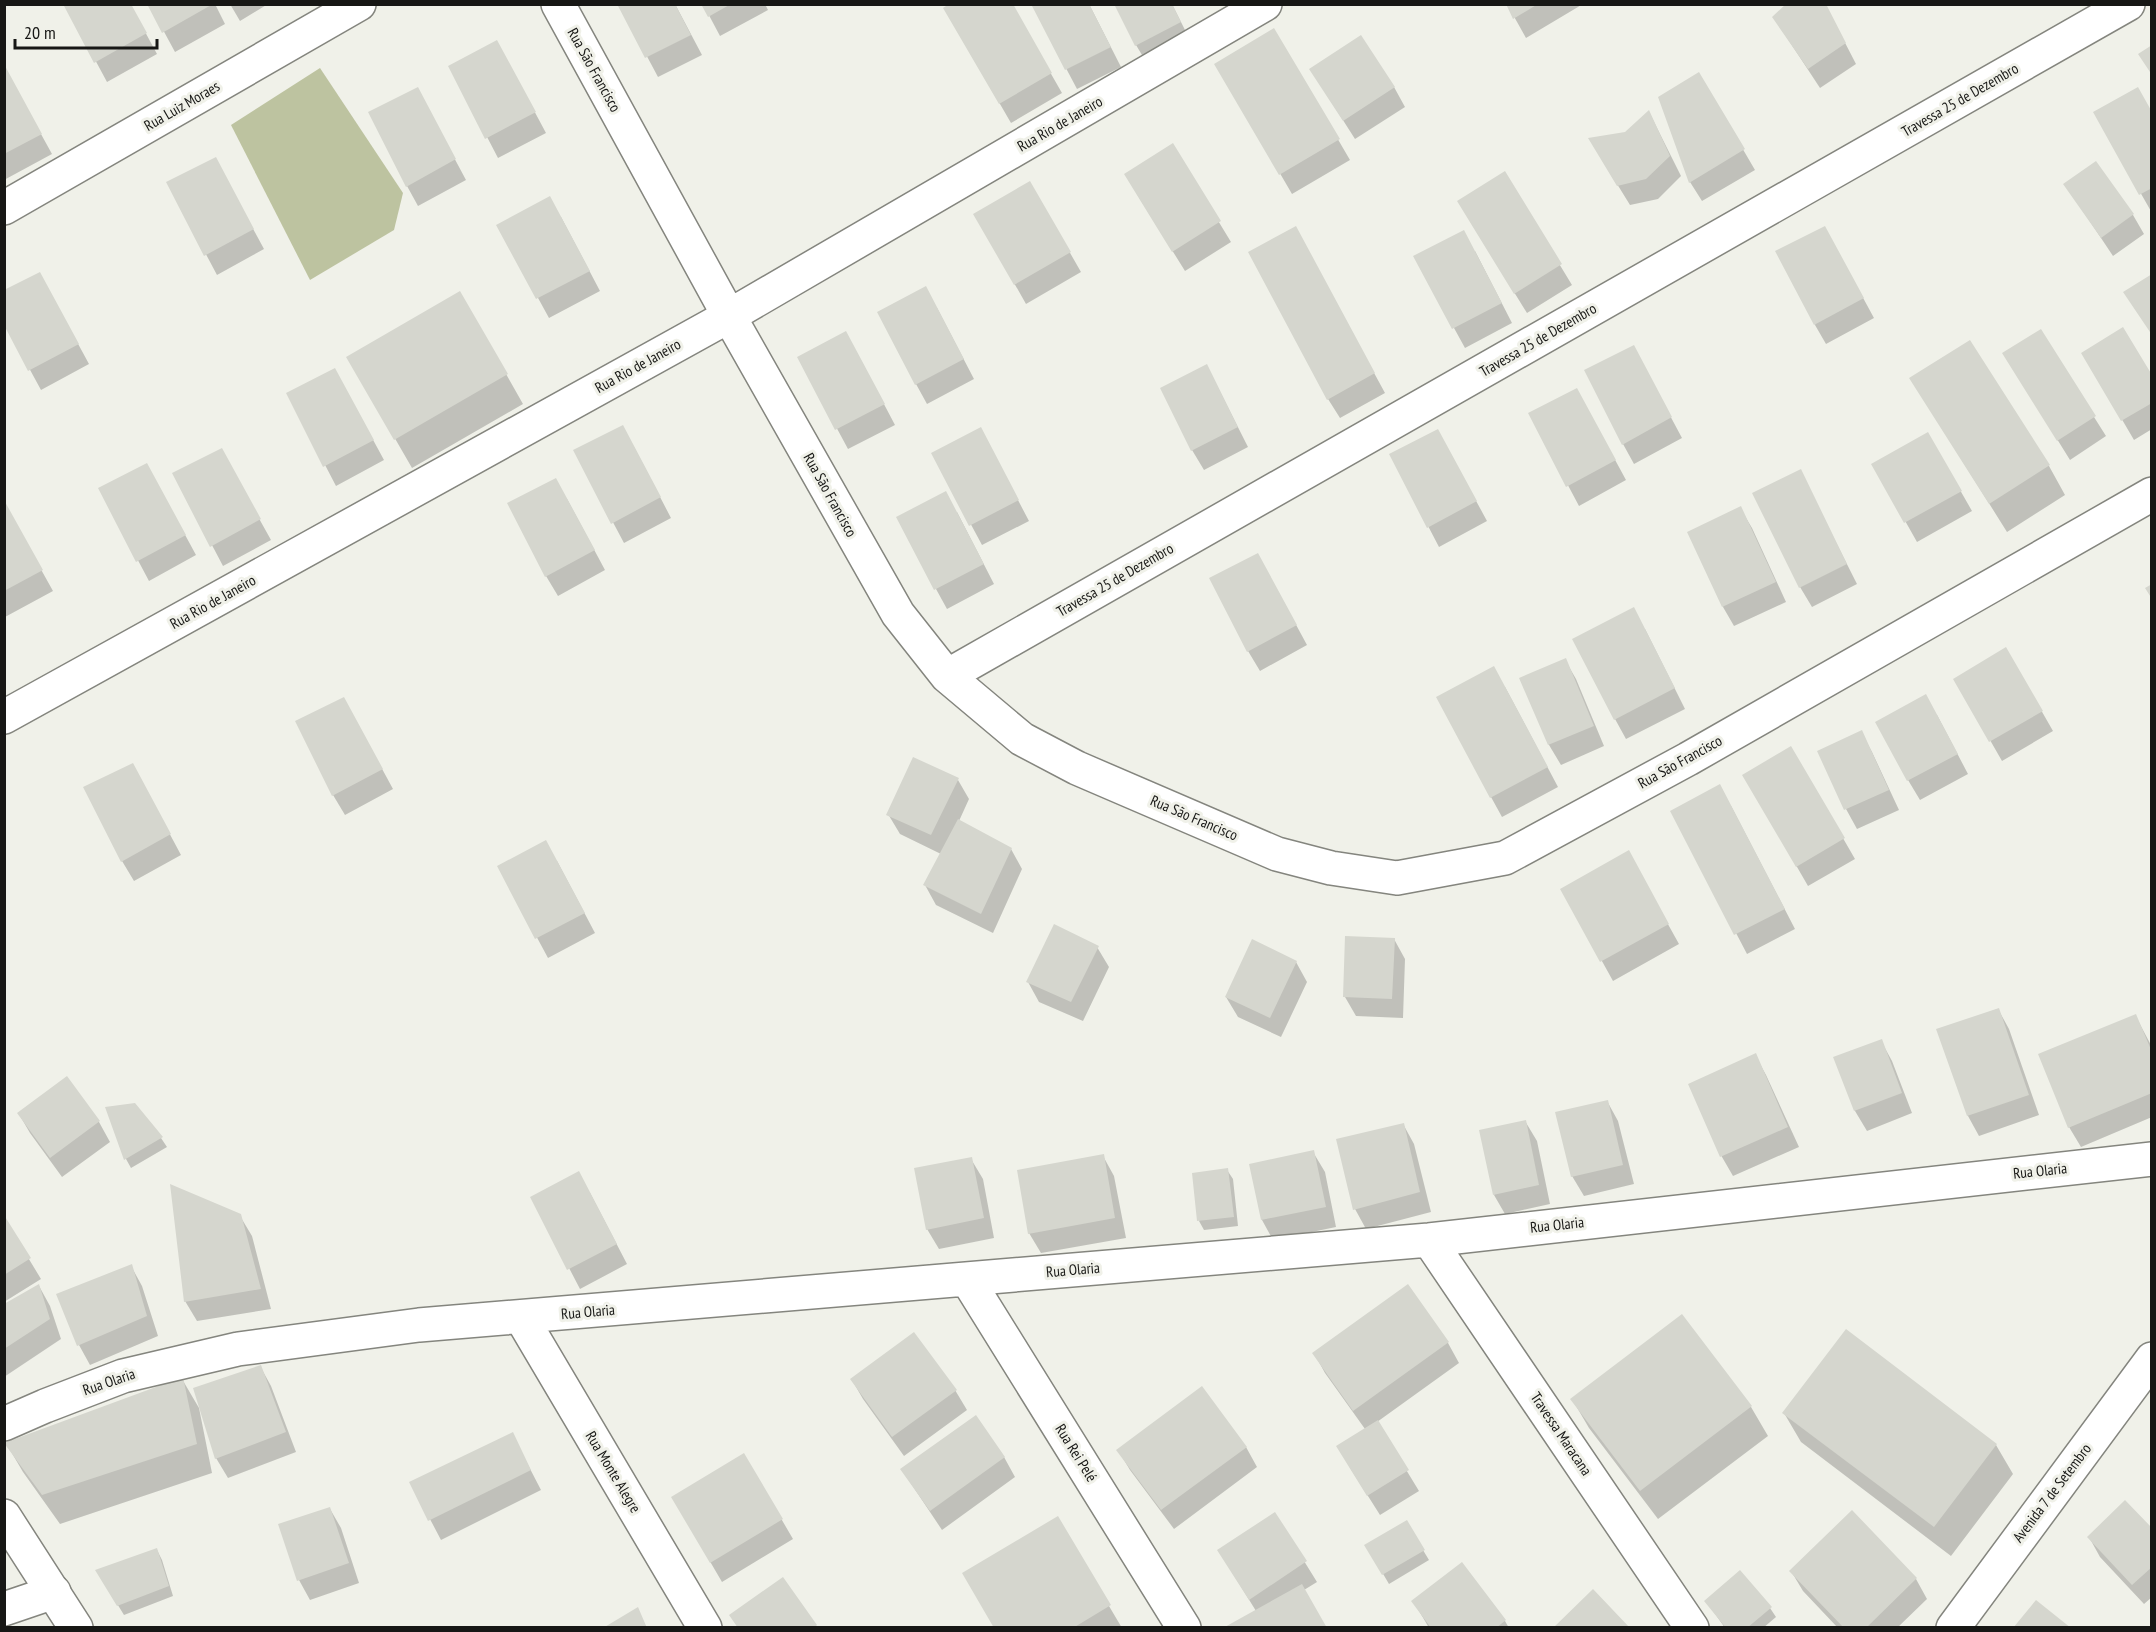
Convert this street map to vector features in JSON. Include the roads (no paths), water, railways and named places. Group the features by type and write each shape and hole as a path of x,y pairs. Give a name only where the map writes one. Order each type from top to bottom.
{"street":[{"name":"Rua Luiz Moraes","path":"4,208 359,4"},
{"name":"Rua São Francisco","path":"558,4 729,316 898,614 947,676 1022,739 1077,768 1277,854 1331,868 1397,878 1505,858 1688,759 2151,494"},
{"name":"Rua Rio de Janeiro","path":"4,717 729,316 1266,4"},
{"name":"Travessa 25 de Dezembro","path":"947,676 2128,4"},
{"name":"Rua Olaria","path":"4,1424 123,1376 238,1349 419,1325 1430,1240 2151,1159"},
{"name":"Travessa Maracana","path":"1430,1240 1692,1628"},
{"name":"Rua Rei Pelé","path":"967,1280 1184,1628"},
{"name":"Rua Monte Alegre","path":"521,1317 705,1628"},
{"name":"Avenida 7 de Setembro","path":"1953,1628 2151,1359"},
{"path":"4,1516 76,1628"},
{"path":"4,1609 54,1592"}]}
